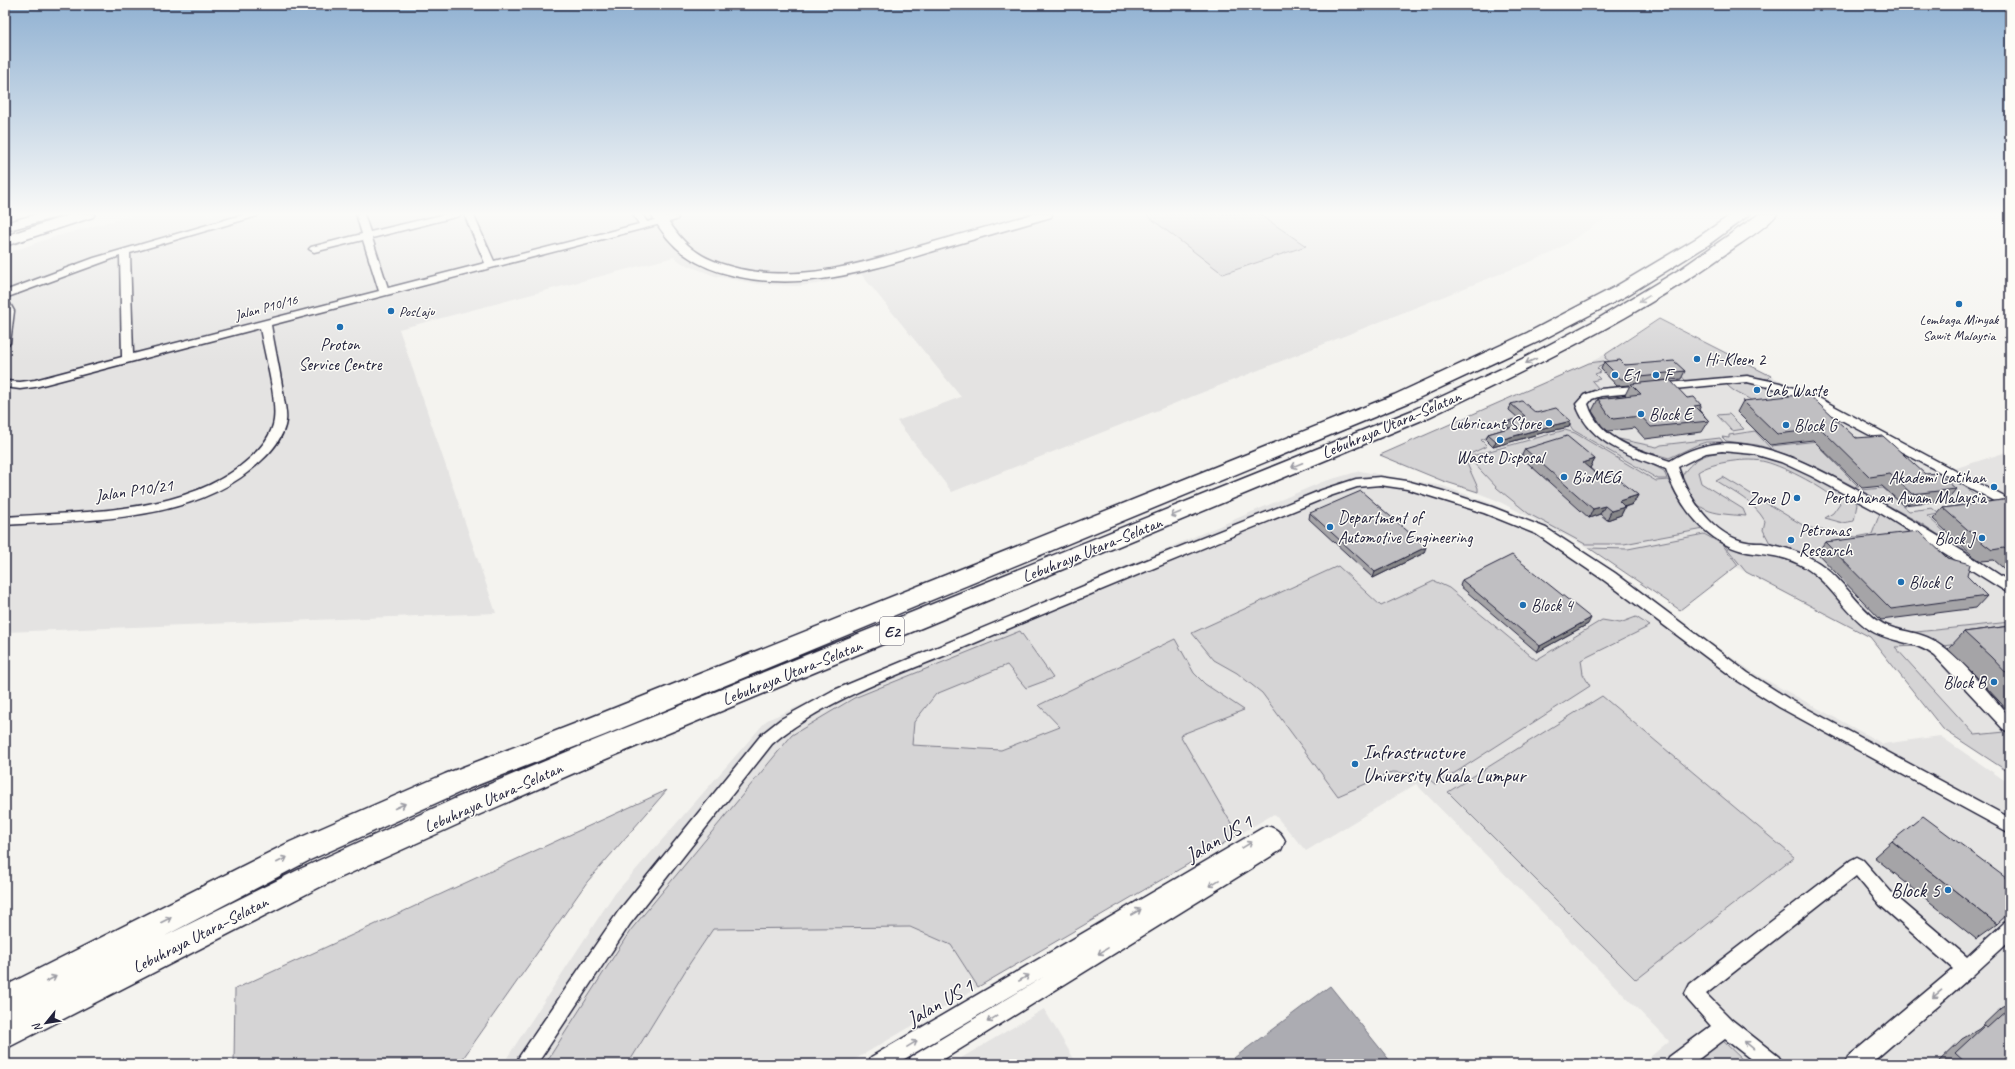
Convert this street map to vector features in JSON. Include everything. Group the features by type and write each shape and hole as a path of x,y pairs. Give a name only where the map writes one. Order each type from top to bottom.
{"highway":[{"name":"Lebuhraya Utara–Selatan","path":"5,1003 300,851 455,782 625,715 1408,396 1522,344 1594,308 1668,264"},
{"name":"Lebuhraya Utara–Selatan","path":"5,1033 310,878 464,808 612,745 1420,414 1544,355 1612,318 1700,264"}],"street":[{"path":"5,295 39,281 89,264"},
{"path":"124,264 128,359"},
{"path":"376,264 384,292"},
{"name":"Jalan P10/16","path":"5,384 26,385 494,264"},
{"path":"710,264 740,274 768,278 797,279 834,275 877,264"},
{"path":"732,264 763,270 795,271 831,268 847,264"},
{"path":"5,304 9,311 5,343"},
{"name":"Jalan P10/21","path":"5,522 160,506 222,484 247,467 266,450 280,421 278,395 265,323"},
{"path":"1671,466 1614,444 1591,424 1583,412 1582,404 1588,397 1600,393 1747,379 1771,384 1813,400 2010,506"},
{"path":"1671,466 1686,456 1703,450 1722,447 1746,449 1774,456 1809,471 1867,500 1960,555 2010,589"},
{"path":"1671,466 1674,477 1682,494 1712,529 1727,541 1748,547 1762,548 1789,554 1806,562 1821,573 1871,623 1885,631 1922,641 1933,646 1945,656 2010,727"},
{"path":"526,1064 624,918 767,739 786,723 837,695 1127,574 1326,493 1368,481 1407,485 1440,494 1488,510 1541,531 1604,572 1699,645 1777,698 2010,826"},
{"name":"Jalan US 1","path":"878,1064 1171,892 1255,839 1266,833 1275,837 1277,841 1275,845 918,1064"},
{"path":"1772,1064 1725,1027 1694,994 1696,990 1857,865 1886,899 1967,969"},
{"path":"1855,1064 1967,969 2010,929"},
{"path":"1676,1064 1725,1027"}],"shaded area":[{"path":"5,264 648,264 399,329 496,613 5,632"},
{"path":"684,264 1525,264 952,492 897,421 961,397 861,274 818,284 796,286 757,284 715,276"},
{"path":"1210,264 1253,264 1223,274"},
{"name":"Petronas Research","path":"1659,319 1781,381 1947,471 2010,451 2010,769 1943,729 1870,637 1732,565 1589,548 1496,500 1380,455 1589,363 1606,354"},
{"path":"1659,319 1771,376 1768,379 1745,376 1686,381 1671,365 1628,368 1612,363 1605,358 1606,354"},
{"path":"1604,361 1605,364 1597,368 1601,372 1595,374 1600,379 1592,381 1599,389 1581,397 1576,407 1593,431 1603,439 1626,453 1664,471 1667,479 1658,479 1573,430 1568,422 1535,415 1500,426 1502,431 1481,440 1487,446 1464,457 1478,488 1478,492 1443,481 1380,455 1589,363"},
{"path":"1752,382 1760,383 1791,394 1793,397 1756,404 1727,385"},
{"path":"1729,414 1744,429 1732,431 1717,415"},
{"name":"BioMEG","path":"1565,430 1575,433 1656,481 1668,480 1678,498 1704,529 1624,544 1585,544 1529,514 1497,488 1468,457"},
{"path":"1755,431 1771,449 1757,445 1726,441 1722,437 1729,438 1729,435"},
{"path":"1857,437 1864,444 1821,449 1859,487 1855,487 1816,467 1774,450 1771,446"},
{"path":"1720,438 1723,442 1706,442 1669,458 1621,444 1619,439 1657,447 1661,445"},
{"path":"1732,451 1771,458 1831,485 1843,492 1857,504 1854,521 1843,523 1825,518 1833,513 1840,503 1834,497 1794,473 1766,462 1750,460 1721,463 1704,468 1698,472 1701,483 1743,509 1746,516 1713,512 1698,505 1686,489 1682,476 1697,459 1703,456"},
{"name":"Infrastructure University Kuala Lumpur","path":"1360,471 1443,486 1490,503 1538,525 1757,675 1883,744 1940,736 2010,784 2010,1064 1642,1064 1669,1041 1416,784 1306,851 1274,814 847,1064 503,1064 612,897 767,720 1322,482"},
{"path":"1723,477 1806,527 1856,537 1872,534 1880,513 1925,539 1948,558 1940,562 1907,539 1815,548 1810,560 1771,545 1763,530 1765,521 1755,508 1743,498 1716,481"},
{"path":"1942,478 1959,483 1982,501 1955,504 1929,480"},
{"path":"1883,488 1909,511 1932,508 1939,514 1927,516 1971,556 1922,524 1860,490"},
{"path":"1704,534 1722,544 1738,565 1680,610 1589,548 1628,549"},
{"path":"1722,542 1775,554 1802,565 1816,574 1856,617 1916,646 1895,647 1975,735 2005,732 2010,738 2010,773 1943,729 1870,637 1746,572"},
{"path":"1338,566 1381,606 1434,581 1449,588 1536,660 1602,620 1620,623 1636,617 1650,626 1581,660 1583,674 1590,686 1436,785 1424,775 1393,772 1338,796 1262,693 1237,673 1214,660 1192,633"},
{"path":"2010,622 2010,637 1943,646 2010,715 2010,720 1990,699 1907,633"},
{"path":"1020,631 1053,678 1026,688 1007,665 936,694 914,722 912,745 1001,750 1060,727 1039,705 1175,639 1194,673 1205,684 1244,710 1180,735 1238,835 978,987 951,945 910,927 713,929 690,963 628,1064 545,1064 630,931 792,735 854,698"},
{"path":"1602,696 1794,857 1636,980 1448,792"},
{"path":"667,790 587,882 459,1064 234,1064 235,989"},
{"path":"1330,986 1391,1062 1387,1064 1239,1064 1234,1058"},
{"path":"1044,1009 1077,1064 951,1064"},
{"path":"1720,1038 1747,1064 1686,1064"}],"building":[{"path":"1620,360 1625,365 1674,361 1685,371 1621,379 1604,362"},
{"path":"1670,380 1687,398 1694,397 1701,405 1694,406 1709,421 1651,427 1641,416 1613,419 1598,399 1641,394 1631,384"},
{"path":"1808,394 1856,438 1883,436 1925,474 1938,473 1956,489 1912,494 1890,474 1870,477 1821,429 1777,434 1743,401"},
{"path":"1522,401 1536,413 1556,408 1571,421 1496,441 1488,434 1515,426 1509,421 1525,416 1511,404"},
{"name":"BioMEG","path":"1567,436 1595,459 1583,463 1600,477 1612,474 1638,495 1619,501 1625,507 1611,511 1605,506 1593,509 1525,449"},
{"path":"1361,491 1426,547 1375,572 1310,513"},
{"path":"2010,499 2010,553 2004,548 1992,550 1943,508"},
{"name":"Block C","path":"1919,531 1947,558 1970,564 1967,576 1987,596 1891,609 1825,542"},
{"name":"Block 4","path":"1512,555 1591,618 1540,646 1462,580"},
{"path":"2010,626 2010,677 1964,632"},
{"path":"1923,816 2010,881 2010,912 1997,924 1892,841"},
{"path":"2010,1007 2010,1064 1967,1064 1955,1053 1984,1026 1987,1028"}],"place":[{"name":"Lembaga Minyak Sawit Malaysia","path":"1959,304"},
{"name":"PosLaju","path":"391,311"},
{"name":"Proton Service Centre","path":"340,327"},
{"name":"Hi-Kleen 2","path":"1697,359"},
{"name":"E1","path":"1615,375"},
{"name":"F","path":"1656,375"},
{"name":"Lab Waste","path":"1757,390"},
{"name":"Block E","path":"1641,414"},
{"name":"Lubricant Store","path":"1549,423"},
{"name":"Block G","path":"1786,425"},
{"name":"Waste Disposal","path":"1500,440"},
{"name":"BioMEG","path":"1564,477"},
{"name":"Akademi Latihan Pertahanan Awam Malaysia","path":"1994,487"},
{"name":"Zone D","path":"1797,498"},
{"name":"Department of Automotive Engineering","path":"1330,527"},
{"name":"Block J","path":"1982,538"},
{"name":"Petronas Research","path":"1791,540"},
{"name":"Block C","path":"1901,582"},
{"name":"Block 4","path":"1523,605"},
{"name":"Block B","path":"1994,682"},
{"name":"Infrastructure University Kuala Lumpur","path":"1355,764"},
{"name":"Block 5","path":"1948,890"}]}
